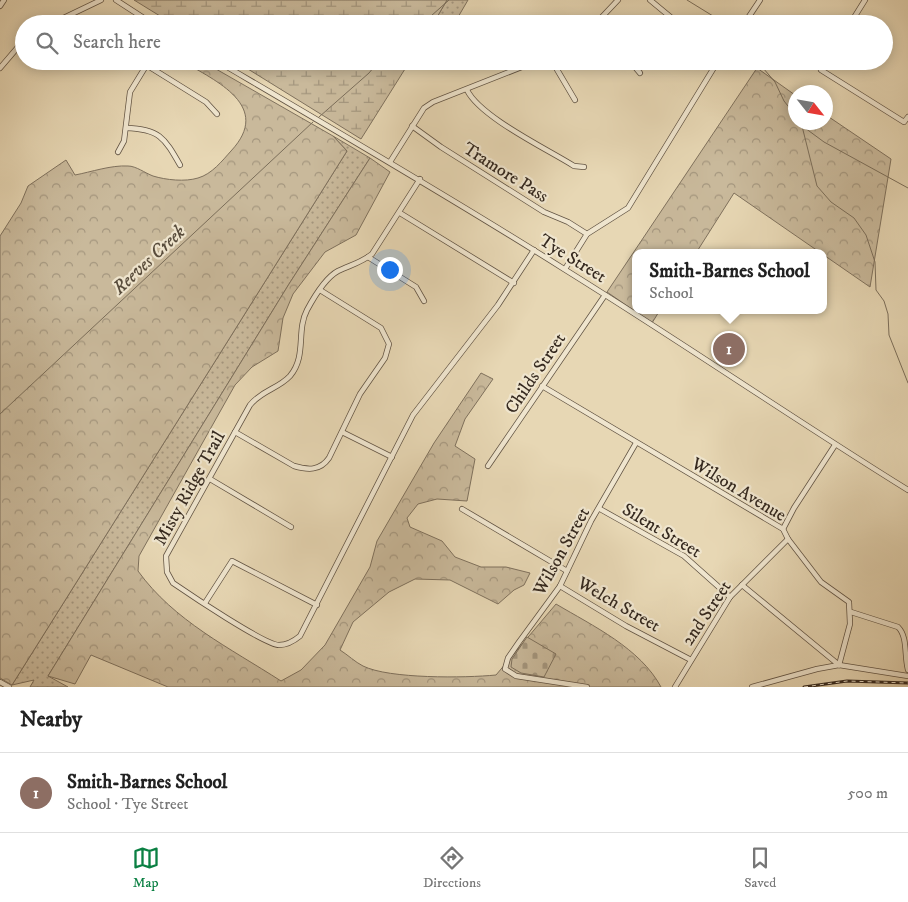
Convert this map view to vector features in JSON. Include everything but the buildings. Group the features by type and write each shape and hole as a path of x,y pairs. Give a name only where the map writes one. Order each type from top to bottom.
{"street":[{"path":"0,6 4,0"},
{"path":"70,15 101,0"},
{"path":"116,0 140,15"},
{"path":"605,15 618,0"},
{"path":"650,0 668,15"},
{"path":"750,15 760,0"},
{"path":"856,15 865,0"},
{"path":"0,68 15,50"},
{"path":"118,152 124,141 130,92 143,70"},
{"path":"158,70 206,102 217,114"},
{"name":"Tye Street","path":"232,70 420,179 632,312"},
{"path":"390,162 424,108 433,102 515,70"},
{"path":"557,70 575,100"},
{"path":"564,269 587,234 628,208 712,70"},
{"path":"821,70 904,122 908,117"},
{"path":"467,90 481,108 498,120 574,166 584,166"},
{"name":"Tramore Pass","path":"412,126 441,147 544,212 568,222 587,234"},
{"path":"126,128 142,129 157,134 170,146 180,165"},
{"name":"Misty Ridge Trail","path":"420,179 400,212 368,257 331,275 320,290 306,311 302,350 290,376 258,396 235,432 169,549 165,563 173,583 269,643 278,645 294,642 300,636 413,415 514,282 534,250"},
{"path":"400,212 514,282"},
{"path":"368,257 416,287 424,301"},
{"path":"235,432 294,466 312,470 324,465 360,394 385,358 389,344 381,328 320,290"},
{"name":"Childs Street","path":"488,466 605,294"},
{"name":"Tye Street","path":"635,314 835,445 908,490"},
{"name":"Wilson Avenue","path":"542,386 783,529 788,539 821,582 844,597 848,602 851,612"},
{"path":"342,432 392,457"},
{"name":"Wilson Street","path":"587,687 516,676 505,669 508,658 560,586 587,528 636,443"},
{"path":"783,529 794,508 835,445"},
{"path":"210,479 291,527"},
{"name":"Silent Street","path":"600,508 684,556 730,596"},
{"path":"462,509 567,571"},
{"name":"2nd Street","path":"675,687 730,596 788,539"},
{"path":"205,603 232,561 317,606"},
{"path":"742,585 826,657 839,665"},
{"name":"Welch Street","path":"560,586 620,622 691,660"},
{"path":"839,665 850,624 851,612 898,627 904,631 907,637 905,650 908,670"},
{"path":"752,687 816,669 839,665 908,676"},
{"path":"0,682 9,687"}],"green space":[{"path":"134,0 447,0 438,15 158,15"},
{"path":"447,0 468,0 459,15 438,15"},
{"path":"198,70 218,70 333,136 347,151 12,685 0,678 0,236 21,203 28,186 66,160 75,175 108,168 131,166 153,176 176,180 198,178 216,167 231,151 242,135 246,121 243,108 235,97 224,86"},
{"path":"250,70 404,70 361,139"},
{"path":"756,70 760,70 788,90 788,130 833,130 833,120 891,159 870,287 827,257 827,249 815,249 734,193 699,249 636,249"},
{"path":"333,136 370,158 289,284 48,676 68,687 30,687 34,680 12,685 347,151"},
{"path":"370,158 390,172 356,235 325,252 293,294 283,318 278,351 252,367 235,385 139,556 138,571 168,605 186,619 223,645 281,681 301,670 325,645 370,567 377,541 434,443 481,373 493,379 465,419 455,446 475,459 467,501 437,499 418,504 407,518 410,527 442,541 455,557 481,567 506,567 530,573 524,585 514,590 498,604 450,580 415,579 389,592 353,622 340,650 363,666 390,673 447,677 496,675 556,604 628,649 652,673 661,687 168,687 91,655 75,684 48,676 289,284"},
{"path":"632,255 632,309 607,292"},
{"path":"639,314 658,314 652,323"},
{"path":"527,637 556,654 544,677 521,673 511,667 512,659"}],"waterway":[{"name":"Reeves Creek","path":"432,15 449,0"},
{"path":"687,0 711,15"},
{"name":"Reeves Creek","path":"319,117 372,70"},
{"path":"765,70 775,82 788,106"},
{"name":"Reeves Creek","path":"0,414 313,122"},
{"path":"803,130 817,186 831,202 854,218 866,235 875,262 876,290 884,301 888,314 889,335 908,383"},
{"path":"808,130 824,142 908,188"}],"railway":[{"path":"804,687 847,681 908,683"}],"place":[{"name":"Smith-Barnes School","path":"729,349"}]}
